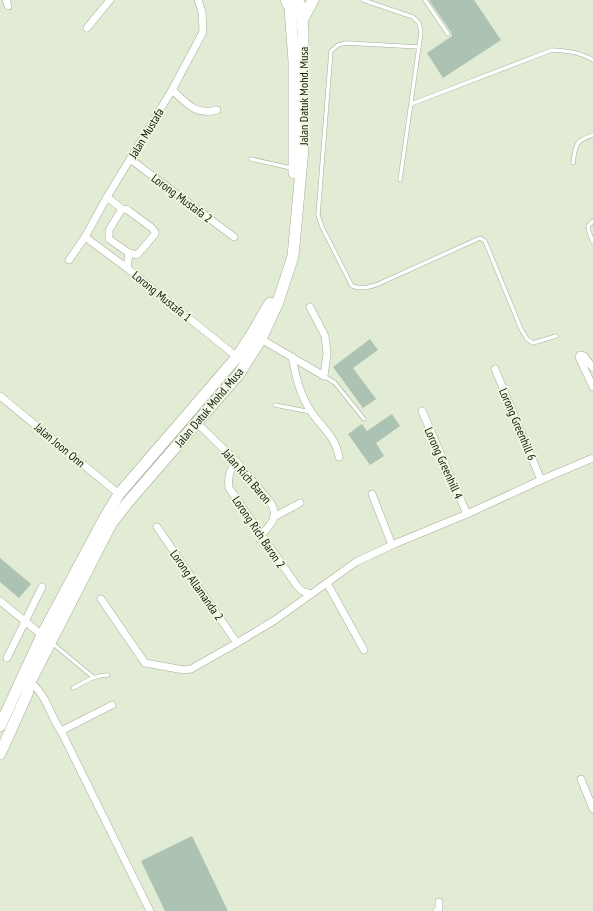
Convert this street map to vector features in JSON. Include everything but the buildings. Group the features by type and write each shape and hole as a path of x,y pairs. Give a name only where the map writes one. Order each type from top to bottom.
{"main road":[{"name":"Jalan Datuk Mohd. Musa","path":"0,726 42,635 119,494 237,357 272,299 285,257 294,169 294,62 290,8 286,0"},
{"name":"Jalan Datuk Mohd. Musa","path":"0,754 27,694 30,682 111,524 128,502 239,374 261,338 278,302 293,256 303,149 303,32 300,5 297,0"},
{"path":"302,21 313,0"},
{"path":"180,423 192,420 197,423"}],"street":[{"path":"87,28 110,0"},
{"name":"Jalan Mustafa","path":"69,260 85,237 107,197 172,90 203,32 202,12 198,0"},
{"path":"172,90 197,111 206,113 217,110"},
{"name":"Lorong Mustafa 2","path":"130,159 234,237"},
{"path":"107,197 122,210 126,209 130,211 155,232 155,234 137,255 129,253 112,242 108,237 109,230 122,210"},
{"name":"Lorong Mustafa 1","path":"85,237 127,268 237,357"},
{"path":"127,268 129,253"},
{"path":"261,338 324,376 327,353 325,336 310,307"},
{"path":"593,368 584,356 580,355 579,357 593,387"},
{"path":"292,358 300,391 312,412 338,447 339,457"},
{"name":"Lorong Greenhill 6","path":"495,369 541,480"},
{"name":"Jalan Joon Onn","path":"0,396 119,494"},
{"name":"Lorong Greenhill 4","path":"422,411 467,514"},
{"name":"Jalan Rich Baron","path":"197,423 236,460 271,503 274,509 274,517 262,534"},
{"path":"101,599 145,663 184,670 191,668 275,620 356,562 593,458"},
{"name":"Lorong Rich Baron 2","path":"236,460 228,474 229,488 297,586 302,591 311,594"},
{"path":"372,494 392,545"},
{"path":"274,517 300,503"},
{"name":"Lorong Allamanda 2","path":"157,527 237,643"},
{"path":"327,583 364,650"},
{"path":"7,658 26,622 42,586"},
{"path":"0,601 42,635"},
{"path":"30,682 42,693 51,714 61,731 150,911"},
{"path":"61,731 112,705"},
{"path":"580,779 593,809"},
{"path":"437,911 439,909 439,902"}],"lane":[{"path":"363,0 414,17 419,23 421,32 400,180"},
{"path":"426,0 448,34"},
{"path":"419,47 346,43 338,45 331,51 318,215 322,227 352,286 359,289 376,285 480,238 485,241 521,329 527,339 533,342 556,336"},
{"path":"411,104 552,50 568,51 593,60"},
{"path":"573,163 576,145 581,139 593,135"},
{"path":"251,159 294,169"},
{"path":"593,221 588,226 593,242"},
{"path":"324,376 335,383 364,419"},
{"path":"275,405 312,412"},
{"path":"51,642 93,677"},
{"path":"73,688 93,677 108,675"}]}
